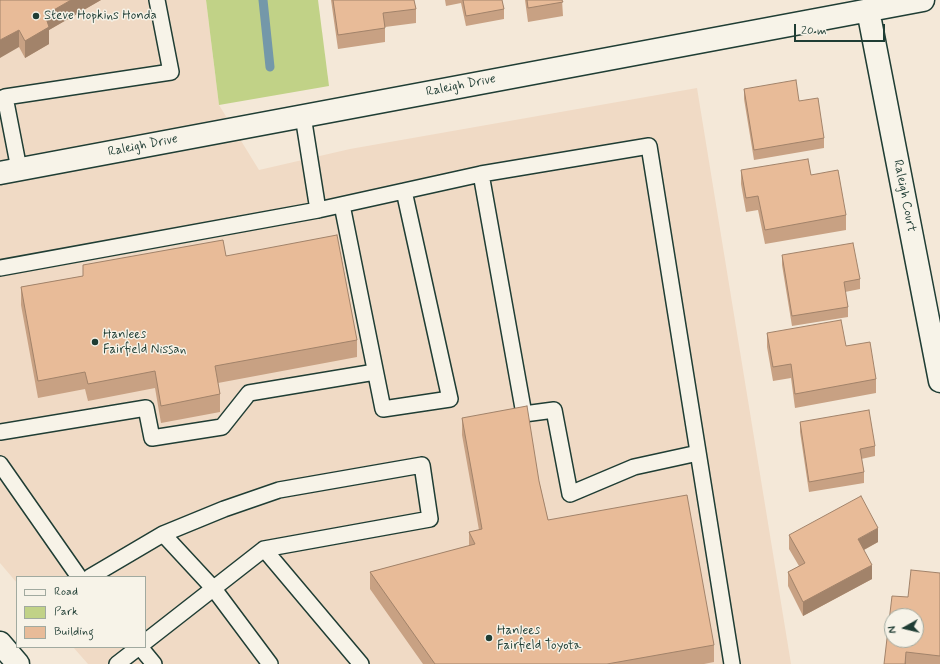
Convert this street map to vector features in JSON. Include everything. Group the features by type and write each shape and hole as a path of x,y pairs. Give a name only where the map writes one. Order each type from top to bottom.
{"street":[{"name":"Raleigh Drive","path":"10,171 923,0"},
{"name":"Raleigh Court","path":"868,10 940,381"},
{"path":"0,643 18,664"}],"lane":[{"path":"10,171 3,98 171,72 157,0"},
{"path":"303,116 318,210"},
{"path":"0,268 318,210 481,174 649,146 732,664"},
{"path":"481,174 524,414 554,410 570,494 634,467 698,452"},
{"path":"342,205 383,409 450,399 404,191"},
{"path":"0,432 146,408 152,438 222,427 248,393 375,372"},
{"path":"0,464 78,576"},
{"path":"92,576 163,534 224,509 279,490 422,465 430,518 264,550 146,641"},
{"path":"163,534 214,589 270,664"},
{"path":"264,550 362,664"},
{"path":"117,664 139,648"},
{"path":"141,648 154,664"}],"shaded area":[{"path":"0,0 206,0 219,105 259,170 350,149 697,88 791,664 88,664 74,648 146,648 146,576 16,576 16,582 0,563"}],"green space":[{"path":"206,0 318,0 329,86 219,105"}],"building":[{"path":"0,0 71,0 45,15 49,27 25,41 19,30 0,40"},
{"path":"333,0 414,0 416,9 383,13 385,28 338,35"},
{"path":"463,0 502,0 504,9 466,16"},
{"path":"527,0 562,0 563,2 528,8"},
{"path":"796,80 799,101 818,98 824,138 754,150 744,89"},
{"path":"808,159 811,175 838,170 846,215 765,230 758,196 746,198 741,170"},
{"path":"337,235 357,340 215,366 220,394 161,406 155,371 88,384 85,372 38,381 21,287 83,276 83,265 223,240 226,256"},
{"path":"853,243 860,279 844,282 848,307 792,316 782,255"},
{"path":"841,320 846,346 870,342 876,379 795,394 791,364 773,367 767,333"},
{"path":"527,406 539,481 548,520 687,495 714,645 607,664 435,664 370,572 475,544 469,532 482,529 462,418"},
{"path":"869,410 875,446 860,449 864,472 809,482 800,422"},
{"path":"861,496 878,528 858,539 872,565 803,602 788,572 805,563 789,535"},
{"path":"911,570 940,573 940,656 906,652 905,664 884,664 886,648 924,648 924,608 891,608 892,596 908,597"}],"waterway":[{"path":"263,0 270,67"}],"place":[{"name":"Steve Hopkins Honda","path":"36,16"},
{"name":"Hanlees Fairfield Nissan","path":"95,342"},
{"name":"Hanlees Fairfield Toyota","path":"489,638"}]}
